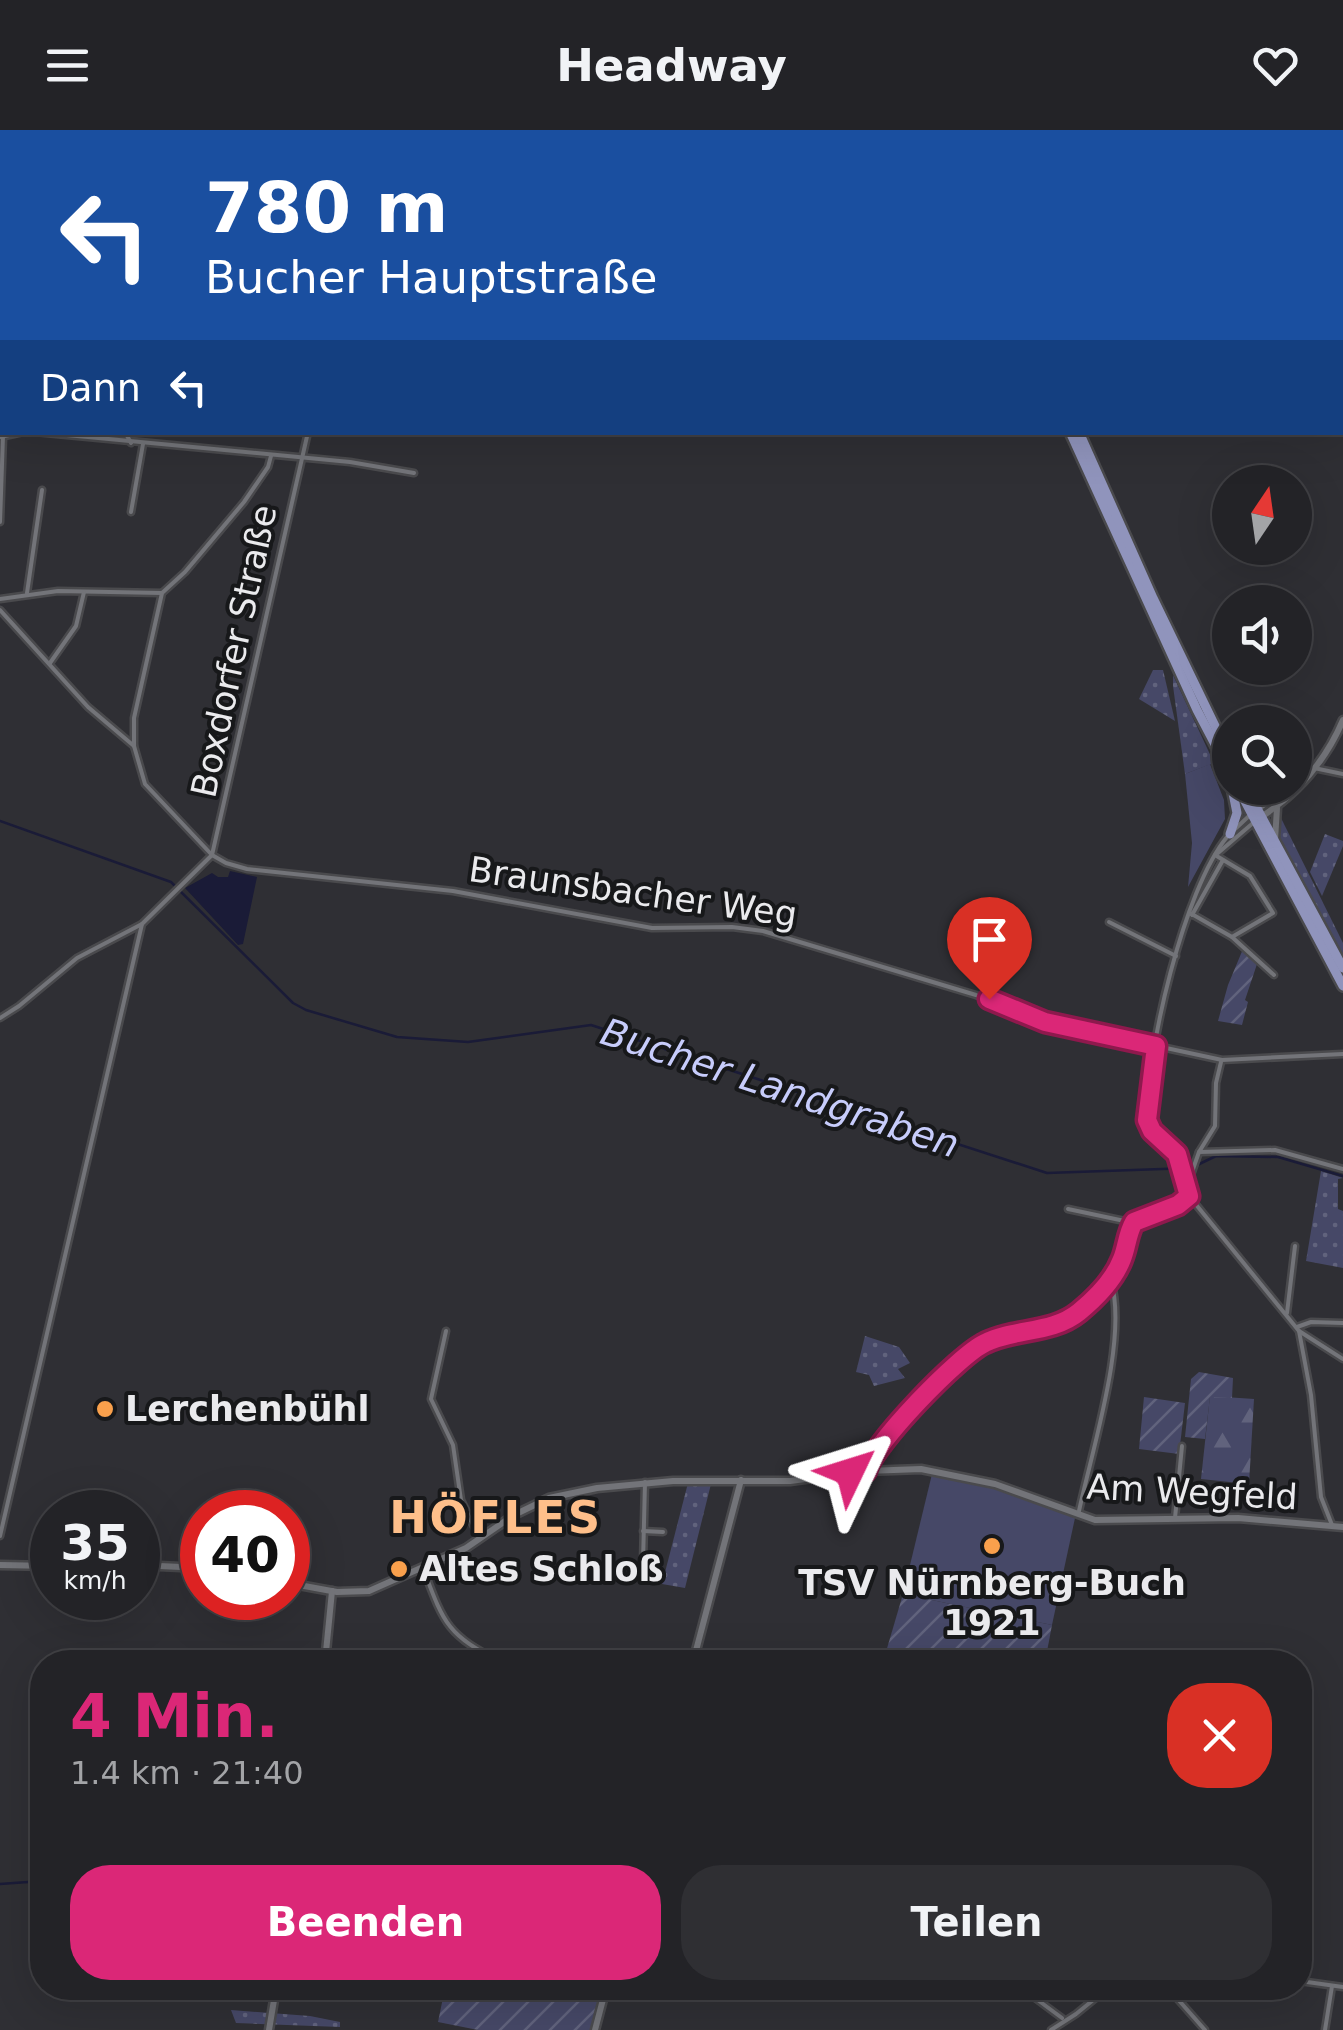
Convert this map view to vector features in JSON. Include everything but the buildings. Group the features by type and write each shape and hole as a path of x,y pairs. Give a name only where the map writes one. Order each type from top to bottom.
{"main road":[{"path":"1071,435 1154,620 1212,732"},
{"path":"1080,435 1212,728"},
{"path":"1230,834 1238,813 1237,805"},
{"path":"1249,805 1275,840 1343,968"},
{"path":"1253,805 1343,986"}],"street":[{"path":"61,435 414,473"},
{"path":"128,435 132,443"},
{"name":"Boxdorfer Straße","path":"212,855 307,435"},
{"path":"0,522 1,436"},
{"path":"131,512 143,444"},
{"path":"0,1018 76,958 142,924 212,855 145,784 134,746 136,702 162,593 185,572 244,502 272,456"},
{"path":"27,593 42,490"},
{"path":"49,664 76,626 84,592"},
{"path":"0,599 27,593 162,593"},
{"path":"0,610 88,707 134,746"},
{"path":"1312,771 1343,720"},
{"path":"1314,768 1343,774"},
{"path":"1215,856 1268,805"},
{"path":"1275,805 1230,834 1215,856 1190,914 1176,956 1156,1046 1147,1120 1152,1131 1174,1149 1189,1196 1298,1329 1343,1359"},
{"path":"1275,840 1274,819 1279,805"},
{"name":"Braunsbacher Weg","path":"212,855 236,867 453,891 646,927 762,930 976,994 1045,1022 1222,1060 1343,1054"},
{"path":"1215,856 1250,876 1273,913 1232,937"},
{"path":"1190,914 1223,860"},
{"path":"1190,914 1232,937 1274,975"},
{"path":"1109,922 1176,956"},
{"path":"0,1536 142,924"},
{"path":"1186,1189 1199,1152 1215,1126 1216,1083 1222,1060"},
{"path":"1199,1152 1275,1150 1343,1169"},
{"path":"1068,1209 1134,1222 1178,1205 1189,1196"},
{"path":"866,1471 872,1458 918,1402 967,1352 986,1342 1068,1319 1110,1280 1122,1260 1134,1222"},
{"path":"1287,1313 1295,1246"},
{"path":"1078,1516 1115,1341 1117,1305 1110,1280"},
{"path":"1298,1329 1311,1322 1343,1323"},
{"path":"1298,1329 1311,1395 1321,1497 1332,1525"},
{"path":"446,1331 431,1399 453,1445 461,1500 480,1539"},
{"path":"1175,1518 1182,1446"},
{"name":"Am Wegfeld","path":"310,1588 369,1590 480,1539 514,1515 549,1498 645,1482 794,1480 914,1469 956,1474 1016,1490 1078,1516 1105,1521 1257,1518 1343,1527"},
{"path":"696,1650 742,1480"},
{"path":"645,1482 643,1563 650,1564"},
{"path":"643,1531 663,1532"},
{"path":"0,1565 30,1566"},
{"path":"423,1568 451,1629 462,1643 476,1650"},
{"path":"326,1650 332,1591"},
{"path":"1312,1982 1343,1987"},
{"path":"1325,2030 1332,1986"},
{"path":"269,2030 274,2000"},
{"path":"594,2030 603,2000"},
{"path":"1036,2000 1064,2020"},
{"path":"1050,2030 1093,2000"},
{"path":"1179,2000 1205,2030"}],"green space":[{"path":"1153,670 1163,670 1175,721 1139,699"},
{"path":"1173,675 1212,759 1212,764 1185,774"},
{"path":"1210,764 1212,805 1224,805 1225,819 1188,887 1192,843 1185,774"},
{"path":"1280,816 1343,943 1343,964 1279,838 1276,830"},
{"path":"1325,834 1343,841 1343,846 1322,896 1310,872"},
{"path":"1243,949 1258,961 1245,1000 1248,1002 1242,1025 1218,1021 1228,985"},
{"path":"1321,1171 1343,1178 1338,1179 1338,1209 1343,1211 1343,1268 1306,1261"},
{"path":"865,1336 899,1347 910,1363 898,1369 905,1378 874,1386 869,1375 856,1372"},
{"path":"1199,1372 1233,1378 1232,1398 1210,1397 1205,1439 1185,1437 1191,1379"},
{"path":"1210,1396 1254,1399 1249,1484 1201,1479"},
{"path":"1144,1397 1185,1403 1179,1454 1139,1449"},
{"name":"TSV Nürnberg-Buch 1921","path":"932,1474 1007,1492 1075,1518 1052,1625 903,1594"},
{"path":"688,1483 711,1484 685,1588 662,1584"},
{"path":"903,1594 1052,1625 1047,1650 887,1650"},
{"path":"443,2000 599,2000 590,2030 478,2030 438,2022"},
{"path":"231,2010 310,2016 340,2022 340,2027 236,2023"}],"shaded area":[{"path":"230,871 257,877 243,944 238,945 185,888 212,873 228,877"}],"waterway":[{"name":"Bucher Landgraben","path":"0,821 171,882 293,1003 397,1037 468,1042 591,1025 1047,1173 1191,1168 1216,1156 1278,1157 1343,1176"},
{"path":"0,1884 30,1882"}],"place":[{"name":"Lerchenbühl","path":"105,1409"},
{"name":"TSV Nürnberg-Buch 1921","path":"992,1546"},
{"name":"Altes Schloß","path":"399,1569"}],"district":[{"name":"HÖFLES","path":"496,1517"}],"route":[{"path":"850,1472 866,1471 872,1458 967,1352 1008,1335 1056,1324 1079,1311 1110,1280 1122,1260 1134,1222 1155,1216 1189,1196 1177,1154 1148,1125 1146,1114 1156,1046 1045,1022 989,999"}]}
